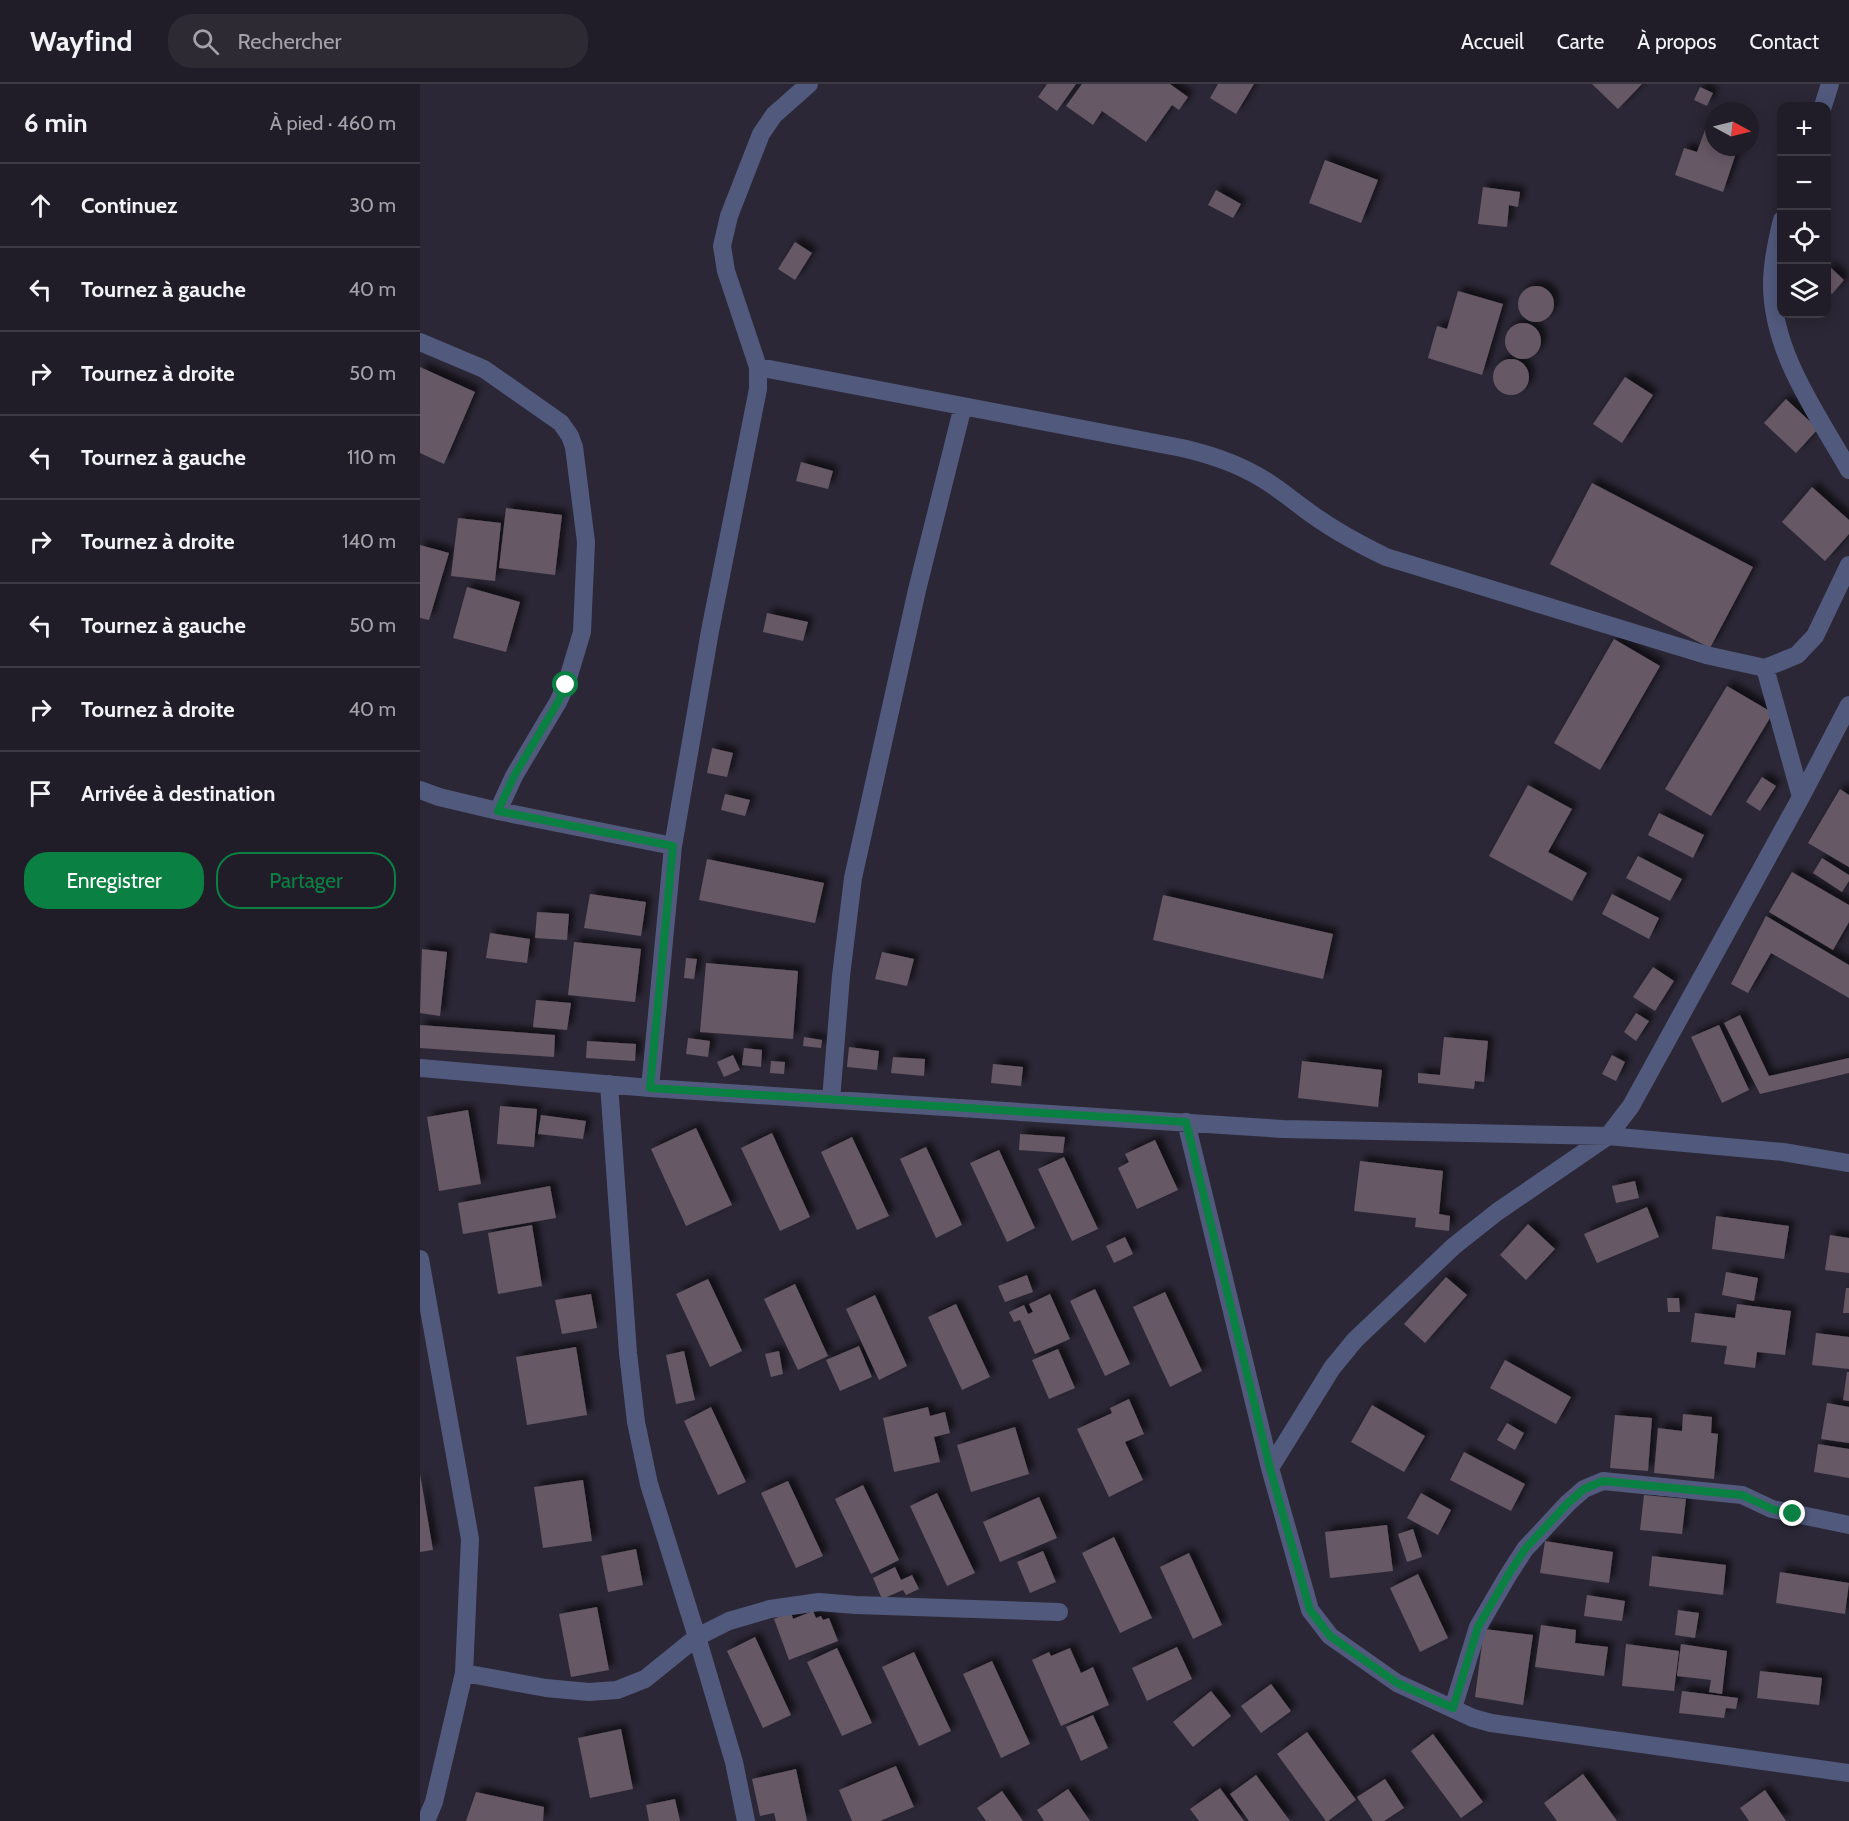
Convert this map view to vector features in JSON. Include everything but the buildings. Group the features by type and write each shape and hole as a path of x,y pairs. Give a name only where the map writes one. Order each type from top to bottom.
{"street":[{"path":"650,1088 673,846 710,632 758,389 758,367 726,271 722,246 729,216 761,134 774,115 809,84"},
{"path":"1824,102 1830,84"},
{"path":"1777,241 1772,284 1776,323 1785,351 1802,387 1849,470"},
{"path":"420,342 494,376 561,423 574,447 586,542 582,632 566,685 514,776 498,811"},
{"path":"758,367 1212,455 1255,474 1357,543 1386,557 1707,655 1765,668 1797,655 1815,636 1849,565"},
{"path":"831,1100 841,976 853,878 917,591 963,406"},
{"path":"1765,668 1801,796"},
{"path":"1270,1468 1332,1368 1355,1340 1463,1239 1497,1212 1608,1136 1631,1106 1849,705"},
{"path":"420,790 439,797 498,811 673,846"},
{"path":"420,1068 650,1088 1283,1129 1608,1136 1782,1152 1849,1163"},
{"path":"609,1084 628,1353 636,1422 649,1484 734,1762 746,1821"},
{"path":"1186,1122 1270,1468 1310,1610 1330,1636 1397,1683 1473,1718 1491,1723 1849,1773"},
{"path":"420,1259 470,1539 464,1673 434,1802 426,1821"},
{"path":"1453,1708 1478,1627 1507,1577 1525,1549 1584,1489 1603,1481 1742,1495 1772,1509 1849,1525"},
{"path":"464,1673 546,1688 589,1692 617,1690 645,1680 697,1637 729,1621 770,1609 819,1602 1059,1612"}],"route":[{"path":"566,685 514,776 498,811 673,846 650,1088 1186,1122 1270,1468 1310,1610 1330,1636 1397,1683 1453,1708 1478,1627 1507,1577 1525,1549 1584,1489 1603,1481 1742,1495 1772,1509 1793,1514"}]}
